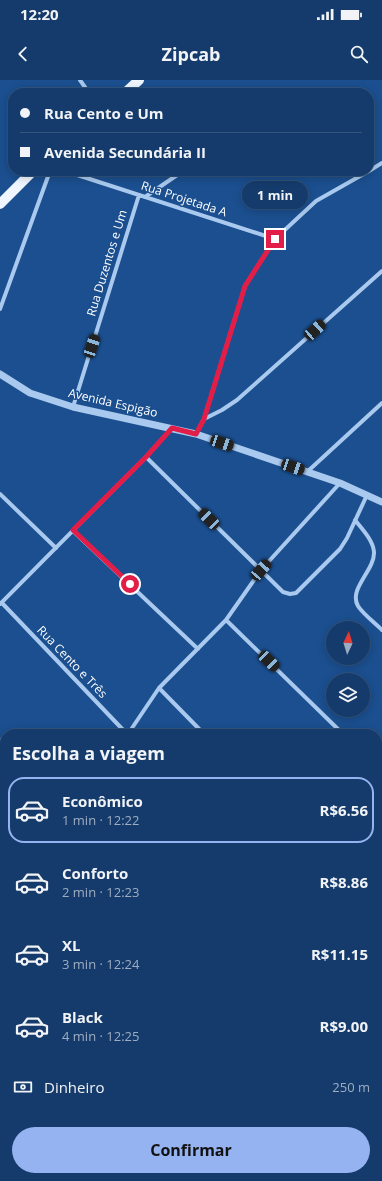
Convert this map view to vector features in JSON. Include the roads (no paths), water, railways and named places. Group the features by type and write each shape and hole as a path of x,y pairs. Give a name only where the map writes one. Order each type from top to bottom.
{"main road":[{"path":"130,88 139,80"},
{"path":"0,204 28,176"}],"street":[{"path":"0,309 48,176"},
{"name":"Rua Projetada A","path":"80,176 275,239"},
{"path":"145,197 176,176"},
{"path":"196,434 204,419 245,286 275,239 316,201 360,176"},
{"name":"Rua Duzentos e Um","path":"73,407 139,195"},
{"path":"204,419 237,400 382,271"},
{"name":"Avenida Espigão","path":"0,374 30,393 73,407 196,434 340,483 382,502"},
{"path":"307,472 382,403"},
{"path":"1,604 146,457 172,428"},
{"path":"146,457 283,592 290,594 296,593 340,549 366,495"},
{"path":"131,729 159,688 226,620 261,570 340,483"},
{"path":"0,494 56,548"},
{"path":"355,520 371,541 374,551 373,562 359,586 356,595 358,605 382,630"},
{"path":"73,530 198,649"},
{"name":"Rua Cento e Três","path":"1,604 123,729"},
{"path":"226,620 338,729"},
{"path":"159,688 199,729"}]}
